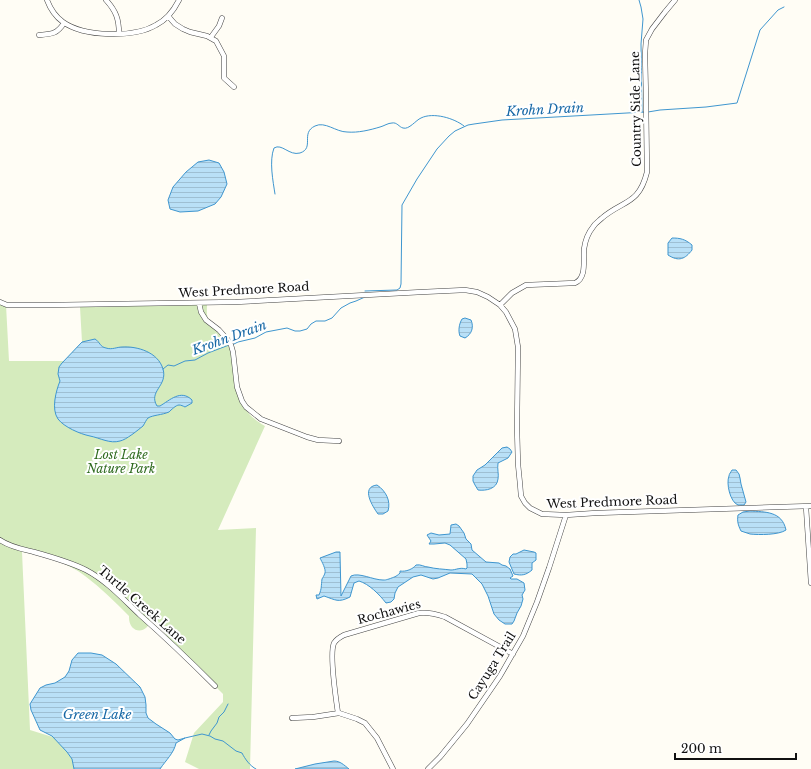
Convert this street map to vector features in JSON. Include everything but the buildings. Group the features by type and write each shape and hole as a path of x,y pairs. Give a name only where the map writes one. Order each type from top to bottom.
{"street":[{"path":"47,0 56,14 64,23 71,27 90,33 118,34 133,33 157,25 168,16 179,0"},
{"path":"106,0 111,5 118,18 118,34"},
{"name":"Country Side Lane","path":"500,305 512,293 526,285 575,283 578,281 583,274 584,249 588,236 594,226 606,214 629,201 639,192 647,172 646,40 652,29 675,0"},
{"path":"168,16 175,24 183,29 211,37 216,41 224,56 224,78 234,87"},
{"path":"211,37 219,26 222,18"},
{"path":"39,35 52,34 60,29 64,23"},
{"name":"West Predmore Road","path":"0,302 7,305 110,305 236,302 465,290 477,292 500,305 506,312 515,329 518,347 517,428 520,484 522,496 525,503 530,508 542,514 566,515 610,512 809,507"},
{"path":"199,303 200,312 206,320 219,330 230,345 233,352 237,388 246,407 261,419 289,430 318,440 339,442"},
{"path":"809,507 811,584"},
{"name":"Cayuga Trail","path":"428,769 440,757 467,724 500,676 523,636 550,568 566,515"},
{"name":"Turtle Creek Lane","path":"0,540 8,545 72,564 96,576 190,660 216,686"},
{"name":"Rochawies","path":"338,713 332,656 334,643 344,635 419,613 428,612 445,617 513,654"},
{"path":"292,718 313,717 338,713 356,718 365,723 377,738 393,769"}],"green space":[{"name":"Lost Lake Nature Park","path":"0,305 6,305 9,361 64,361 82,342 80,307 207,305 208,318 230,346 232,350 238,392 244,407 249,414 265,426 218,530 256,528 250,769 199,769 185,762 194,733 223,702 223,694 172,643 161,628 151,618 146,628 142,630 135,629 130,622 129,616 102,590 78,571 55,560 22,552 30,730 133,762 137,769 0,769"}],"water":[{"path":"209,160 219,163 224,172 227,184 221,197 215,204 198,211 180,212 170,209 168,200 173,187 186,172 198,162"},
{"path":"672,238 687,241 692,245 692,250 687,256 679,259 668,255 668,243"},
{"path":"465,318 471,320 472,330 465,338 460,336 459,330 462,319"},
{"path":"95,339 101,346 110,349 128,347 140,349 157,358 163,369 164,375 155,396 157,406 160,406 180,395 188,397 192,400 192,403 185,407 178,405 169,412 148,418 143,426 135,432 125,439 116,442 82,434 64,425 58,419 55,410 56,395 60,381 58,374 59,367 82,342"},
{"path":"507,447 512,452 508,458 498,463 498,477 496,485 488,490 478,490 473,481 473,476 477,470 485,465 502,448"},
{"path":"732,470 736,470 739,474 746,502 744,505 738,505 735,503 729,492 728,479"},
{"path":"377,485 385,493 389,504 388,511 383,514 378,514 369,498 369,489"},
{"path":"743,512 767,512 777,516 781,519 786,530 774,534 750,534 741,531 738,523 738,515"},
{"path":"456,524 471,544 472,550 486,562 499,563 506,566 510,569 513,576 510,578 511,579 517,579 524,583 525,590 522,595 523,599 521,606 512,624 505,624 494,614 482,584 472,574 450,573 433,579 421,575 413,577 398,587 394,599 391,602 386,603 374,590 359,581 354,583 350,597 346,599 337,600 324,596 317,599 316,595 319,595 320,593 322,579 325,574 324,566 320,558 336,552 340,552 341,596 351,576 354,575 386,580 396,576 400,573 400,571 409,570 416,565 451,570 460,568 466,569 466,559 450,545 445,543 429,544 431,541 427,535 431,533 439,535 450,534 451,525"},
{"path":"524,550 536,553 536,560 532,563 532,570 524,575 514,574 509,562 510,557 513,554"},
{"name":"Green Lake","path":"78,653 102,655 116,664 140,687 145,697 146,713 148,718 170,733 175,739 178,740 185,738 176,743 172,753 160,769 74,769 72,759 67,752 52,736 40,730 31,710 30,704 40,688 55,683 65,677 69,671 72,660"},
{"path":"334,761 340,762 349,769 295,769 315,764"}],"waterway":[{"path":"639,0 643,19 641,44 642,112"},
{"name":"Krohn Drain","path":"648,112 737,103 760,30 778,10 784,7"},
{"name":"Krohn Drain","path":"365,291 397,290 400,288 402,205 437,149 455,131 468,125 502,120 645,112"},
{"path":"275,194 272,177 272,159 274,148 280,147 292,153 300,153 304,151 307,148 308,132 315,126 323,125 343,132 360,132 382,127 389,123 395,123 405,128 426,116 449,118 464,126"},
{"name":"Krohn Drain","path":"232,345 255,338 266,332 287,328 295,331 307,329 316,321 325,321 332,318 341,308 365,297"},
{"name":"Krohn Drain","path":"163,369 168,365 174,366 185,361 195,360 229,345"},
{"path":"209,735 228,704"},
{"path":"185,738 202,734 223,741 236,751 242,753 248,762 256,769"}]}
